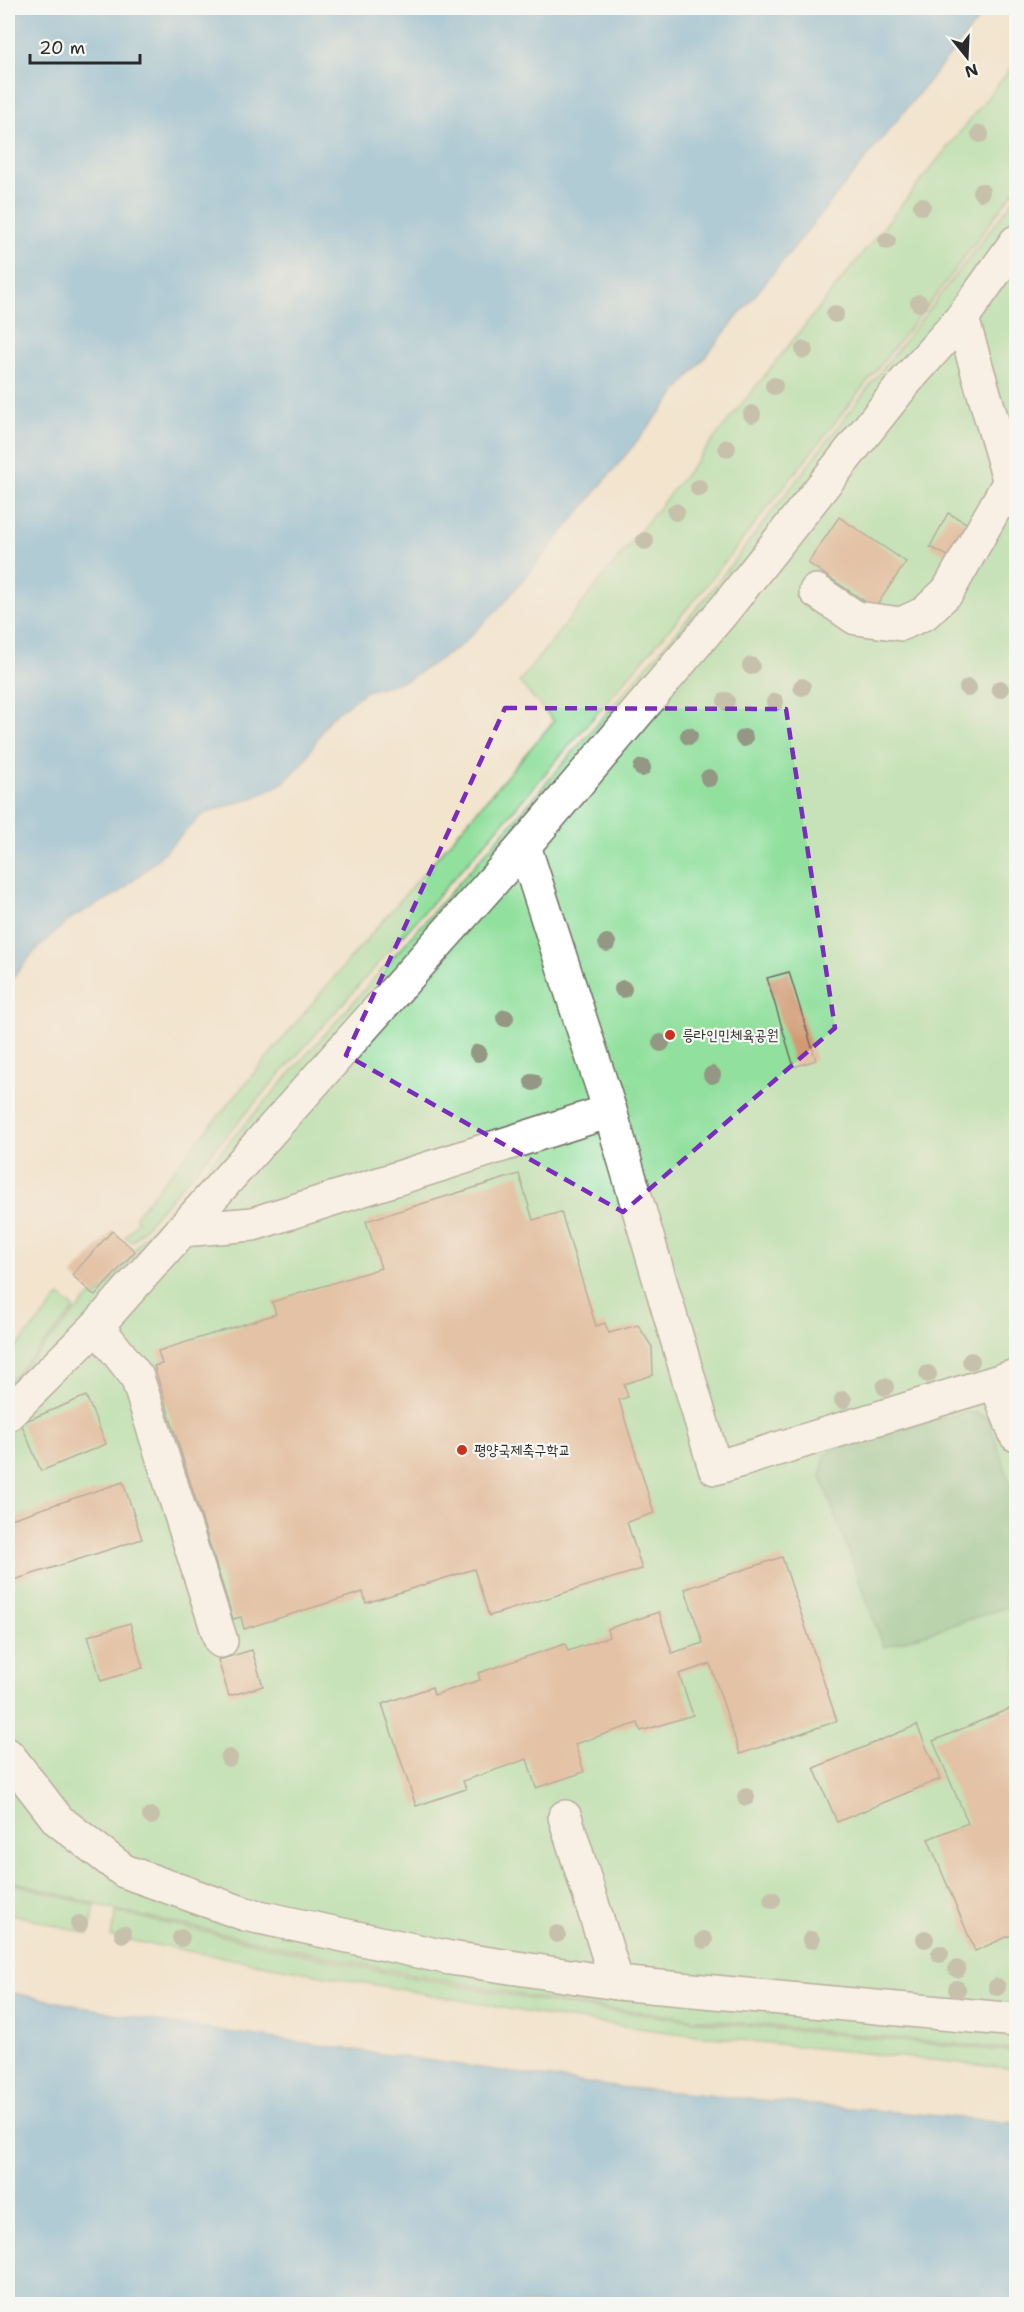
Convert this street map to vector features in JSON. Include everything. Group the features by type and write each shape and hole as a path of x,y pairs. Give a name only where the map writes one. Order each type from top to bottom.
{"lane":[{"path":"8,1414 97,1326 524,846 725,609 906,381 962,318 1017,242"},
{"path":"816,591 856,618 901,624 926,614 948,591 1013,492 962,318"},
{"path":"524,846 610,1111 715,1467 1006,1379 1017,1435"},
{"path":"182,1230 253,1224 610,1111"},
{"path":"97,1326 137,1377 221,1641"},
{"path":"8,1755 58,1820 124,1871 245,1914 450,1958 617,1983 1017,2020"},
{"path":"564,1818 617,1983"}],"highlighted area":[{"path":"505,708 786,709 835,1028 623,1212 346,1055"}],"green space":[{"path":"1016,62 1016,188 939,291 697,597 506,819 132,1242 125,1237 138,1221 135,1216 331,981 554,721 519,682"},
{"name":"릉라인민체육공원","path":"1016,197 1016,2050 688,2018 558,2002 374,1967 116,1910 8,1880 8,1385 91,1295 95,1298 138,1251 135,1248 512,823 702,602"},
{"path":"60,1296 75,1309 8,1383 8,1357"},
{"path":"962,1413 976,1413 988,1418 1016,1500 1016,1604 884,1647 821,1477 825,1455 847,1442"},
{"path":"8,1882 95,1906 89,1934 8,1913"},
{"path":"116,1912 374,1970 557,2004 687,2020 1016,2052 1016,2069 684,2034 548,2016 111,1937"}],"water":[{"path":"8,8 988,8 503,604 459,647 407,680 366,691 329,719 303,763 283,783 255,797 203,814 119,893 73,917 53,934 31,955 8,984"},
{"path":"8,1992 159,2022 607,2086 1016,2123 1016,2304 8,2304"}],"building":[{"path":"948,513 972,526 954,559 930,547"},
{"path":"839,517 906,562 875,608 808,563"},
{"path":"789,972 816,1060 794,1067 767,978"},
{"path":"519,1174 533,1220 561,1212 596,1326 605,1323 609,1333 638,1325 652,1347 653,1375 624,1384 628,1397 619,1400 654,1513 627,1522 642,1569 489,1616 474,1569 366,1603 363,1592 244,1629 241,1617 233,1619 154,1366 162,1364 158,1351 276,1314 272,1302 381,1268 366,1221"},
{"path":"112,1231 135,1251 95,1296 72,1275"},
{"path":"86,1396 106,1444 41,1471 21,1423"},
{"path":"123,1482 142,1539 8,1582 8,1520"},
{"path":"782,1557 837,1721 740,1754 710,1664 679,1674 693,1715 641,1731 638,1723 575,1744 584,1772 536,1788 527,1759 463,1781 466,1789 416,1806 382,1704 432,1687 434,1695 480,1680 478,1673 565,1644 568,1651 609,1637 607,1629 659,1612 672,1653 703,1643 685,1589"},
{"path":"130,1623 143,1668 101,1681 88,1636"},
{"path":"252,1650 263,1686 229,1696 218,1660"},
{"path":"1016,1706 1016,1933 975,1951 928,1839 968,1823 933,1741"},
{"path":"917,1725 940,1779 837,1822 814,1768"}],"place":[{"name":"릉라인민체육공원","path":"670,1035"},
{"name":"평양국제축구학교","path":"462,1450"}]}
